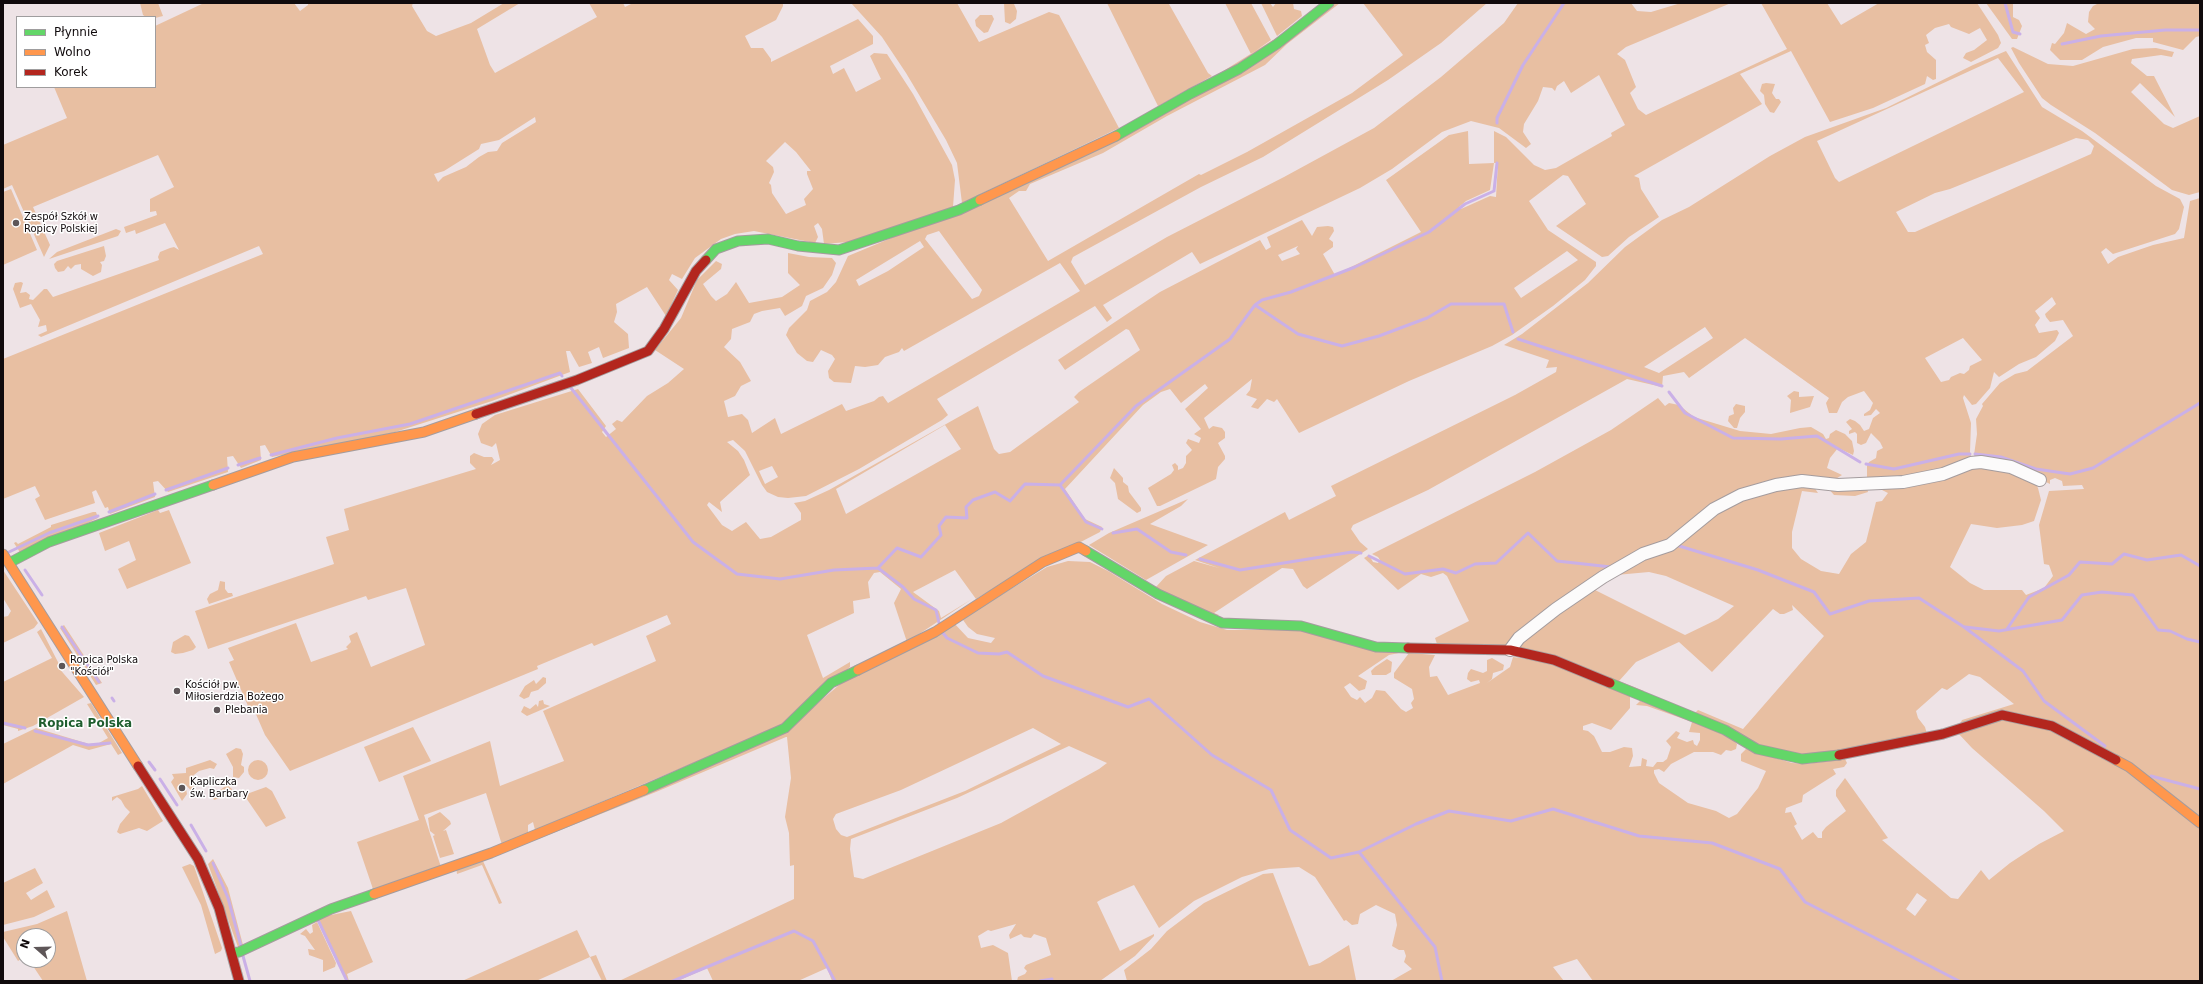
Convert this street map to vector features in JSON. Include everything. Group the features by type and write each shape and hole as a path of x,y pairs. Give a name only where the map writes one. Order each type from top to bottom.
{"street":[{"path":"239,981 238,951 198,859 6,559 49,542 293,457 424,432 577,380 648,351 664,329 696,270 716,249 738,242 768,239 798,246 839,250 959,210 1110,140 1190,94 1240,69 1277,44 1329,3"},
{"path":"1510,650 1520,638 1556,609 1591,585 1643,554 1670,545 1714,509 1741,495 1776,485 1802,481 1838,485 1903,482 1943,474 1971,463 1981,462 2011,467 2040,480"},
{"path":"238,951 331,909 490,853 666,781 785,728 831,683 935,632 1043,562 1079,547 1158,594 1222,622 1301,626 1376,647 1510,650 1554,660 1725,730 1757,749 1802,759 1853,754 1943,734 2002,715 2052,726 2129,767 2200,823"}],"shaded area":[{"path":"140,3 158,3 163,16 156,18 156,16 143,15"},
{"path":"204,3 294,3 300,11 308,5 308,3 413,3 412,6 427,31 436,36 471,23 504,3 520,3 477,29 490,65 495,73 597,17 589,3 623,3 625,7 633,3 783,3 776,20 745,36 751,48 763,48 771,59 771,62 858,19 873,36 873,44 830,66 833,74 844,68 856,92 881,79 870,56 874,53 887,54 913,94 952,165 955,180 953,207 859,241 824,244 822,229 818,223 814,226 818,237 815,243 754,231 735,234 721,239 695,258 682,279 672,274 669,280 678,290 666,316 647,287 616,304 617,312 614,322 628,334 629,348 603,358 599,347 588,352 592,363 579,367 570,351 566,351 570,372 492,401 392,433 272,457 265,445 260,446 261,460 241,468 233,456 227,457 228,472 168,492 158,481 153,482 155,497 110,514 108,507 105,508 96,490 92,492 95,503 45,520 35,499 40,496 35,486 3,499 3,359 263,254 259,246 41,337 38,335 47,331 46,325 38,327 40,320 31,304 20,308 13,289 15,283 23,283 20,293 26,292 30,295 29,299 33,300 44,289 47,289 53,297 159,260 158,257 160,252 170,248 174,247 179,250 165,223 136,234 135,230 126,233 124,227 157,215 156,211 150,212 150,199 174,187 158,155 33,207 50,245 44,257 12,185 3,189 3,145 67,118 54,88 156,88 156,26","holes":["535,117 536,122 502,143 497,151 488,152 466,167 443,177 438,182 434,174 444,171 479,149 481,144 499,140","785,142 796,152 811,171 807,171 807,174 813,189 804,199 806,205 786,214 772,193 771,185 769,183 774,172 773,167 766,161"]},
{"path":"851,3 957,3 979,42 1049,12 1059,15 1119,128 962,203 957,163 946,140 906,73 882,37"},
{"path":"1004,3 1014,4 1017,11 1016,19 1010,24 1005,22"},
{"path":"1107,3 1170,3 1169,4 1208,73 1212,76 1158,106"},
{"path":"1225,3 1251,3 1271,40 1251,54"},
{"path":"1261,3 1270,3 1273,7 1276,3 1293,3 1294,9 1301,11 1302,16 1277,36"},
{"path":"1332,3 1340,3 1287,44 1265,65 1167,116 1103,153 1030,184 1026,191 1019,191 1009,198 1048,261 1199,174 1201,175 1247,152 1352,93 1403,55 1363,3 1487,3 1441,43 1388,80 1263,157 1201,187 1073,257 1071,262 1085,285 1167,237 1284,177 1374,128 1441,77 1504,23 1518,3 1631,3 1637,11 1651,12 1681,3 1731,3 1626,47 1617,54 1625,60 1636,87 1630,93 1638,109 1646,115 1787,49 1761,3 1827,3 1841,25 1879,3 1977,3 1998,35 2001,43 1998,48 1971,62 1963,58 1966,53 1974,50 1987,40 1980,28 1969,34 1951,27 1949,24 1935,28 1926,35 1929,43 1925,45 1927,52 1936,60 1936,79 1933,80 1927,76 1925,84 1873,108 1830,122 1791,51 1740,74 1762,104 1634,176 1639,178 1641,189 1659,217 1629,237 1608,256 1602,257 1556,226 1586,204 1568,176 1563,175 1529,201 1548,230 1596,262 1596,266 1585,280 1553,306 1512,335 1492,346 1409,381 1299,433 1277,399 1274,402 1267,399 1258,409 1251,407 1257,399 1246,395 1250,390 1252,379 1204,418 1209,429 1213,426 1222,428 1225,432 1225,438 1218,443 1225,456 1225,459 1218,467 1216,479 1160,506 1157,506 1148,488 1171,474 1174,470 1172,465 1175,463 1178,466 1178,470 1183,468 1186,463 1186,456 1192,450 1186,443 1188,439 1199,443 1201,438 1194,434 1201,429 1185,409 1208,388 1205,384 1181,403 1170,389 1161,392 1143,405 1065,489 1085,519 1102,527 1100,532 1009,579 976,599 955,570 913,592 939,611 941,618 972,599 907,642 894,603 901,589 880,572 874,573 868,582 870,598 853,601 854,613 807,635 823,678 850,662 850,667 785,724 535,830 533,822 528,825 528,835 502,845 486,793 424,815 441,867 374,892 357,842 419,820 403,776 490,741 500,786 564,761 543,711 656,661 646,636 671,624 667,615 594,646 592,643 537,666 538,669 290,771 265,735 255,712 251,713 229,662 234,660 228,648 296,623 311,662 348,649 346,647 351,642 349,636 357,632 371,667 425,645 406,588 368,600 366,596 208,649 195,611 334,564 326,537 349,530 344,509 476,469 470,463 470,456 474,453 484,457 492,457 494,460 491,465 500,460 496,443 492,447 481,443 478,434 482,424 495,415 578,389 606,426 602,432 606,437 616,429 612,424 617,420 622,422 647,396 668,383 684,369 655,350 681,318 697,280 716,261 722,264 721,269 703,284 711,296 716,301 727,294 736,282 749,303 782,297 800,285 788,273 788,253 809,257 832,258 836,263 832,275 823,288 806,296 802,306 785,316 780,308 762,311 754,314 750,322 732,329 731,339 724,347 740,362 751,381 741,386 735,396 724,401 728,417 742,414 748,420 752,433 775,418 781,434 842,404 846,411 874,401 883,396 888,403 1080,291 1060,263 904,351 902,348 899,352 885,357 878,365 865,367 855,366 851,383 834,382 829,378 828,371 835,359 832,355 821,350 813,362 807,361 797,353 786,335 789,328 807,310 810,301 827,292 836,282 848,256 1007,190 1105,145","holes":["1599,75 1625,125 1611,133 1612,136 1556,168 1545,170 1534,165 1506,137 1494,131 1494,163 1469,164 1468,131 1449,135 1386,180 1421,232 1335,275 1323,254 1333,247 1333,242 1329,239 1334,231 1333,227 1317,227 1312,236 1302,220 1267,237 1271,247 1266,250 1260,240 1160,292 1058,360 1065,370 1126,329 1129,330 1140,350 1079,392 1074,397 1079,402 1010,452 999,454 994,449 978,406 829,490 805,501 794,503 801,513 801,520 771,537 760,539 746,522 732,531 722,525 707,505 709,502 722,512 720,502 750,475 744,460 738,451 727,442 733,440 745,451 767,492 778,497 788,498 806,496 859,469 942,420 948,415 937,399 1095,306 1107,322 1112,318 1103,305 1192,252 1200,264 1360,188 1392,169 1442,132 1471,121 1499,128 1526,148 1531,144 1523,132 1524,124 1538,101 1543,87 1552,88 1555,91 1557,86 1564,81 1571,93","1494,163 1498,163 1496,197 1490,196 1461,209 1459,207 1466,201 1490,190","939,231 982,290 979,296 972,299 925,239 927,235","920,241 924,247 888,271 859,286 856,280","1298,246 1296,249 1300,254 1282,261 1278,255","1567,251 1578,260 1521,298 1514,288","945,425 961,449 846,514 836,489","772,466 778,477 765,484 759,471"]},
{"path":"1986,3 2013,3 2013,17 2019,20 2022,26 2017,39 2012,39"},
{"path":"2099,3 2200,3 2200,36 2196,37 2183,50 2153,42 2153,38 2136,38 2103,47 2082,60 2060,60 2050,50 2052,43 2055,44 2064,33 2067,23 2086,34 2095,29 2088,22 2089,12 2093,6"},
{"path":"980,15 992,15 994,19 988,32 984,33 976,26 975,20"},
{"path":"2013,47 2048,64 2073,66 2133,49 2156,48 2174,52 2172,57 2161,55 2132,59 2131,63 2147,76 2154,76 2175,117 2140,83 2131,92 2164,124 2173,128 2200,116 2200,192 2189,195 2172,190 2095,133 2051,105 2042,98 2019,63 2011,48"},
{"path":"2006,51 2042,107 2082,131 2156,186 2180,199 2184,207 2179,229 2175,234 2113,254 2106,248 2101,252 2108,264 2118,257 2153,245 2184,238 2190,201 2200,198 2200,981 1593,981 1577,959 1553,967 1564,981 1391,981 1412,969 1404,962 1406,956 1404,950 1399,950 1392,946 1397,925 1395,914 1376,905 1360,914 1358,924 1352,925 1346,920 1344,921 1315,877 1299,867 1269,869 1242,877 1194,901 1159,928 1134,885 1102,899 1097,902 1120,951 1154,934 1154,936 1135,956 1100,981 1017,981 1018,977 1025,974 1027,971 1024,968 1026,965 1051,955 1046,938 1034,934 1031,938 1024,937 1021,934 1010,939 1009,935 1016,924 991,931 988,930 978,936 981,948 993,945 1008,953 1012,981 832,981 827,968 798,981 713,981 707,968 678,981 619,981 794,899 794,865 790,866 789,833 785,817 791,778 787,737 656,792 483,861 502,903 499,904 482,865 457,874 456,867 582,820 779,736 845,680 900,653 953,622 968,638 991,643 995,638 977,634 968,627 961,617 999,592 1001,595 1047,567 1068,561 1090,562 1108,571 1162,604 1200,622 1227,630 1259,630 1260,627 1293,629 1365,646 1400,651 1399,653 1389,655 1358,676 1367,681 1365,689 1359,691 1350,683 1344,687 1351,697 1357,700 1360,697 1365,703 1372,698 1376,690 1385,691 1401,709 1406,712 1413,708 1411,703 1414,699 1412,689 1394,678 1394,673 1409,653 1435,655 1429,667 1430,677 1437,676 1448,695 1480,683 1479,680 1471,682 1467,679 1468,673 1471,669 1483,673 1487,671 1487,660 1492,658 1504,665 1503,670 1493,673 1492,679 1487,683 1510,667 1513,657 1556,663 1630,696 1630,708 1611,730 1592,723 1583,726 1583,730 1588,731 1594,736 1602,752 1610,752 1624,747 1632,748 1633,756 1629,767 1641,766 1642,758 1647,760 1646,766 1653,767 1657,762 1663,762 1667,759 1671,747 1666,741 1676,731 1680,733 1677,738 1687,742 1693,740 1694,744 1697,746 1700,740 1700,733 1689,732 1692,722 1647,706 1636,705 1640,701 1694,720 1733,740 1737,744 1736,749 1731,751 1726,750 1721,755 1713,752 1694,752 1671,764 1664,772 1659,769 1654,770 1659,783 1688,803 1716,811 1729,818 1737,814 1758,788 1766,771 1741,761 1741,754 1746,749 1792,763 1806,764 1845,759 1847,763 1844,767 1833,769 1836,774 1803,795 1802,802 1786,808 1785,813 1791,812 1797,824 1794,826 1802,840 1813,832 1818,838 1822,838 1822,832 1826,827 1846,811 1836,796 1836,790 1845,778 1888,838 1882,840 1951,898 1958,899 1981,870 1989,880 2010,863 2039,844 2064,831 2044,811 1972,748 1957,732 1987,722 2007,719 2029,722 2029,717 2002,714 1959,726 1962,720 2014,704 1980,677 1969,674 1947,690 1942,688 1916,711 1918,718 1925,727 1927,734 1833,754 1801,757 1756,746 1724,728 1694,714 1698,710 1743,729 1824,636 1792,605 1793,610 1784,614 1780,614 1773,609 1712,672 1679,642 1636,662 1619,681 1644,691 1643,695 1563,660 1545,654 1516,650 1515,648 1520,641 1556,611 1627,566 1670,546 1689,535 1713,514 1733,502 1785,485 1814,487 1818,493 1802,491 1792,532 1792,548 1801,559 1821,571 1839,574 1851,554 1866,542 1876,502 1882,501 1888,493 1882,490 1882,487 1944,476 1975,465 1992,465 2021,474 2035,483 2038,488 2041,500 2034,521 2022,525 1997,528 1971,524 1950,567 1970,583 1984,590 2022,590 2026,595 2044,588 2053,576 2049,565 2044,564 2039,525 2049,491 2084,489 2082,485 2063,486 2062,481 2055,478 2050,480 2050,484 2020,469 2000,462 1978,460 1974,455 1977,434 1976,419 1983,406 1982,404 2000,383 2015,374 2027,371 2073,336 2063,320 2050,322 2046,317 2045,314 2056,304 2052,297 2035,311 2040,318 2035,325 2039,333 2057,330 2059,333 2055,341 2036,357 2019,364 1999,377 1994,372 1990,388 1976,404 1972,405 1964,395 1963,398 1971,423 1970,452 1972,460 1942,471 1882,481 1867,481 1867,466 1869,462 1876,458 1877,451 1883,448 1880,442 1871,433 1866,443 1861,445 1857,443 1857,434 1855,432 1849,434 1849,431 1852,429 1846,422 1850,419 1855,421 1864,431 1869,429 1873,418 1880,413 1876,409 1871,415 1864,416 1864,414 1870,410 1873,403 1864,391 1848,397 1842,402 1837,413 1829,413 1826,403 1829,398 1745,338 1689,378 1684,372 1663,376 1662,387 1627,379 1428,490 1353,525 1351,529 1360,542 1368,549 1307,589 1303,586 1293,569 1282,568 1214,613 1219,615 1213,616 1189,606 1155,588 1166,576 1194,561 1219,568 1195,560 1285,512 1289,520 1336,496 1331,486 1515,395 1556,372 1557,367 1546,368 1549,360 1504,345 1522,334 1588,283 1625,247 1662,220 1689,207 1770,156 1805,137 1886,108 1973,65","holes":["1998,58 2024,92 1839,182 1835,178 1817,141","2076,138 2088,140 2094,146 2091,154 1915,232 1908,232 1896,212 1935,193 1950,189","1705,327 1713,338 1659,373 1644,367","1963,338 1982,360 1970,366 1969,370 1964,374 1960,373 1951,377 1949,380 1941,382 1925,358","1649,572 1666,576 1734,606 1718,619 1685,635 1593,589 1616,575","1033,728 1061,744 965,791 847,837 841,835 836,829 833,819 836,814 901,790","1069,746 1107,763 1099,769 1001,823 863,879 854,877 850,849 851,839 957,798","1917,893 1927,900 1915,916 1906,909"]},
{"path":"1762,84 1775,84 1772,93 1776,99 1779,99 1781,102 1774,113 1770,112 1765,104 1764,95 1760,91"},
{"name":"Zespół Szkół w Ropicy Polskiej","path":"11,189 37,250 3,265 3,192"},
{"path":"116,229 121,231 118,236 49,259 57,252"},
{"path":"104,246 106,256 104,261 100,262 102,265 101,272 93,276 81,269 81,264 75,265 71,269 68,266 64,271 58,272 55,268 54,264 57,261"},
{"path":"1794,391 1799,392 1799,397 1814,396 1810,407 1790,413 1791,400 1787,396"},
{"path":"1658,398 1665,406 1669,403 1679,405 1694,417 1740,431 1771,434 1811,427 1823,434 1826,439 1829,438 1830,434 1836,430 1845,434 1852,441 1854,451 1853,455 1838,448 1830,458 1827,468 1842,475 1834,480 1770,482 1690,528 1504,646 1437,644 1435,638 1469,621 1447,576 1443,573 1431,577 1421,574 1398,590 1364,558 1369,555 1373,562 1378,563 1380,560 1378,557 1372,554 1535,472 1611,430"},
{"path":"1736,404 1745,406 1745,412 1740,418 1737,428 1734,428 1728,421 1729,416 1734,414 1733,408"},
{"path":"1114,468 1123,478 1123,482 1128,486 1129,492 1141,508 1141,511 1137,513 1118,499 1115,483 1110,478"},
{"path":"1828,488 1867,488 1868,492 1855,496 1834,495"},
{"path":"1188,499 1181,506 1150,524 1208,545 1146,580 1089,545 1109,533"},
{"path":"158,510 160,513 169,510 191,563 127,589 118,569 136,560 129,541 105,551 99,533"},
{"path":"96,512 98,518 21,554 14,543 16,542 18,544 51,527 51,525"},
{"path":"3,570 38,623 34,628 3,643 3,617 8,616 11,611 3,598"},
{"path":"220,581 225,582 225,589 228,593 232,593 233,596 209,604 207,599 210,594 218,590"},
{"path":"64,625 102,683 96,685 60,628"},
{"path":"41,629 59,664 57,666 84,697 33,726 18,731 18,729 3,725 3,682 52,658 37,632"},
{"path":"185,635 189,636 196,647 193,650 183,653 175,654 171,652 173,642"},
{"path":"1387,659 1392,662 1391,672 1386,675 1372,675 1371,671"},
{"path":"543,677 546,678 546,683 538,690 531,692 529,697 524,699 519,696 525,686 534,680 536,684"},
{"path":"543,700 544,704 550,706 527,716 521,712 524,706 530,709 536,704 538,707 539,701"},
{"path":"91,703 122,753 118,755 111,744 89,750 73,745 3,784 3,744 36,728 89,744 99,743 108,738 87,704"},
{"path":"413,727 431,761 379,782 364,747"},
{"path":"236,748 241,749 243,754 241,765 244,767 244,772 239,778 233,777 233,767 226,754"},
{"path":"210,760 217,764 214,769 210,768 199,771 190,778 197,793 196,796 185,784 187,794 182,801 171,782 174,778 172,774 186,773 186,768"},
{"path":"258,760 265,763 268,770 265,777 258,780 251,777 248,770 251,763"},
{"path":"227,785 232,789 232,794 214,800 212,796"},
{"path":"142,786 163,821 147,831 139,828 120,834 117,832 120,824 130,812 121,800 117,797 112,801 112,797 138,789"},
{"path":"266,787 272,791 286,818 266,827 244,795"},
{"path":"440,812 450,821 451,824 443,831 446,830 454,854 440,858 433,836 435,835 430,831 428,818"},
{"path":"213,859 228,888 243,945 238,947 208,864"},
{"path":"190,864 194,866 222,948 221,951 215,954 201,905 182,867"},
{"path":"35,868 43,883 26,893 31,900 47,890 55,907 34,917 3,925 3,883"},
{"path":"1273,873 1309,966 1320,963 1349,945 1356,980 1127,981 1124,970 1151,949 1167,931 1204,903 1263,874"},
{"path":"67,911 87,981 43,981 34,968 56,968 56,928 20,928 37,924"},
{"path":"351,911 373,962 347,974 349,981 346,981 316,918"},
{"path":"317,922 336,963 335,967 323,972 323,960 309,955 308,949 315,950 305,936 300,934 306,929 310,934 313,932 312,925"},
{"path":"16,929 16,958 3,937 3,932"},
{"path":"577,930 590,957 536,981 462,981"},
{"path":"596,955 607,981 602,981 590,957"}],"waterway":[{"path":"1497,123 1497,118 1523,65 1564,3"},
{"path":"2005,3 2013,32 2020,34"},
{"path":"2062,44 2101,36 2165,30 2200,30"},
{"path":"1255,305 1262,300 1291,292 1355,267 1429,232 1465,204 1494,191 1497,163"},
{"path":"571,388 693,542 737,574 780,579 834,570 878,568 897,548 921,557 941,535 939,526 946,517 967,518 966,507 973,500 995,492 1010,501 1025,484 1060,485 1136,406 1230,339 1255,305 1298,334 1342,346 1379,336 1427,318 1451,304 1504,304 1513,332"},
{"path":"1518,339 1662,386"},
{"path":"271,455 337,438 410,424 560,373 562,376"},
{"path":"1669,392 1685,413 1733,438 1781,439 1817,436 1860,462"},
{"path":"1975,454 2001,457 2036,469 2070,474 2093,468 2200,403"},
{"path":"1866,464 1894,469 1959,454 1970,454"},
{"path":"238,465 260,458"},
{"path":"166,490 228,468"},
{"path":"1060,485 1086,522 1102,529"},
{"path":"109,512 155,494"},
{"path":"9,552 49,533 98,516"},
{"path":"1113,533 1137,529 1171,552 1186,555"},
{"path":"1369,556 1405,574 1443,569 1456,573 1475,564 1496,563 1528,533 1557,561 1611,567"},
{"path":"1676,545 1758,570 1814,592 1830,614 1869,601 1919,598 1964,627 2023,671 2044,701 2105,746"},
{"path":"1200,559 1240,570 1352,552 1361,553"},
{"path":"2007,629 2029,597 2069,575 2080,562 2112,564 2124,554 2147,560 2181,555 2200,566"},
{"path":"878,568 903,587 914,599 936,610 939,623"},
{"path":"25,570 42,595"},
{"path":"1965,627 1999,631 2062,620 2082,595 2102,592 2133,595 2158,630 2170,631 2187,639 2200,642"},
{"path":"62,627 99,682"},
{"path":"943,633 947,638 978,653 999,654 1007,652 1043,676 1128,707 1149,699 1212,755 1271,790 1290,830 1331,858 1359,852 1416,824 1449,811 1511,821 1553,809 1639,836 1712,843 1780,869 1805,902 1959,981"},
{"path":"3,723 25,728"},
{"path":"35,731 88,745 110,743"},
{"path":"149,762 155,770"},
{"path":"2151,776 2200,789"},
{"path":"160,779 177,805"},
{"path":"191,825 206,851"},
{"path":"1359,852 1435,947 1442,981"},
{"path":"213,863 228,898 241,946"},
{"path":"318,920 347,981"},
{"path":"673,981 794,931 813,941 835,981"},
{"path":"243,956 250,981"},
{"path":"1040,981 1052,979"}],"traffic: fast":[{"path":"1116,136 1190,94 1239,69 1277,44 1329,3"},
{"path":"706,260 716,249 738,241 768,239 798,246 839,250 959,210 980,200"},
{"path":"9,563 49,542 213,485"},
{"path":"1086,551 1158,594 1222,623 1301,626 1376,647 1408,648"},
{"path":"644,790 785,728 831,683 858,670"},
{"path":"1610,683 1725,730 1757,749 1802,759 1839,755"},
{"path":"232,953 239,952 331,909 374,894"}],"traffic: slow":[{"path":"980,200 1116,136"},
{"path":"213,485 293,457 424,432 476,414"},
{"path":"858,670 935,632 1043,562 1079,547 1086,551"},
{"path":"3,554 138,766"},
{"path":"2116,760 2129,767 2200,823"},
{"path":"374,894 491,853 644,790"}],"traffic: jam":[{"path":"476,414 577,380 648,351 664,329 696,271 706,260"},
{"path":"1408,648 1510,650 1554,660 1610,683"},
{"path":"1839,755 1943,734 2002,715 2052,726 2116,760"},
{"path":"138,766 198,859 219,908 239,981"}],"place":[{"name":"Zespół Szkół w Ropicy Polskiej","path":"16,223"},
{"name":"Ropica Polska \"Kościół\"","path":"62,666"},
{"name":"Kościół pw. Miłosierdzia Bożego","path":"177,691"},
{"name":"Plebania","path":"217,710"},
{"name":"Kapliczka św. Barbary","path":"182,788"}],"district":[{"name":"Ropica Polska","path":"85,724"}]}
